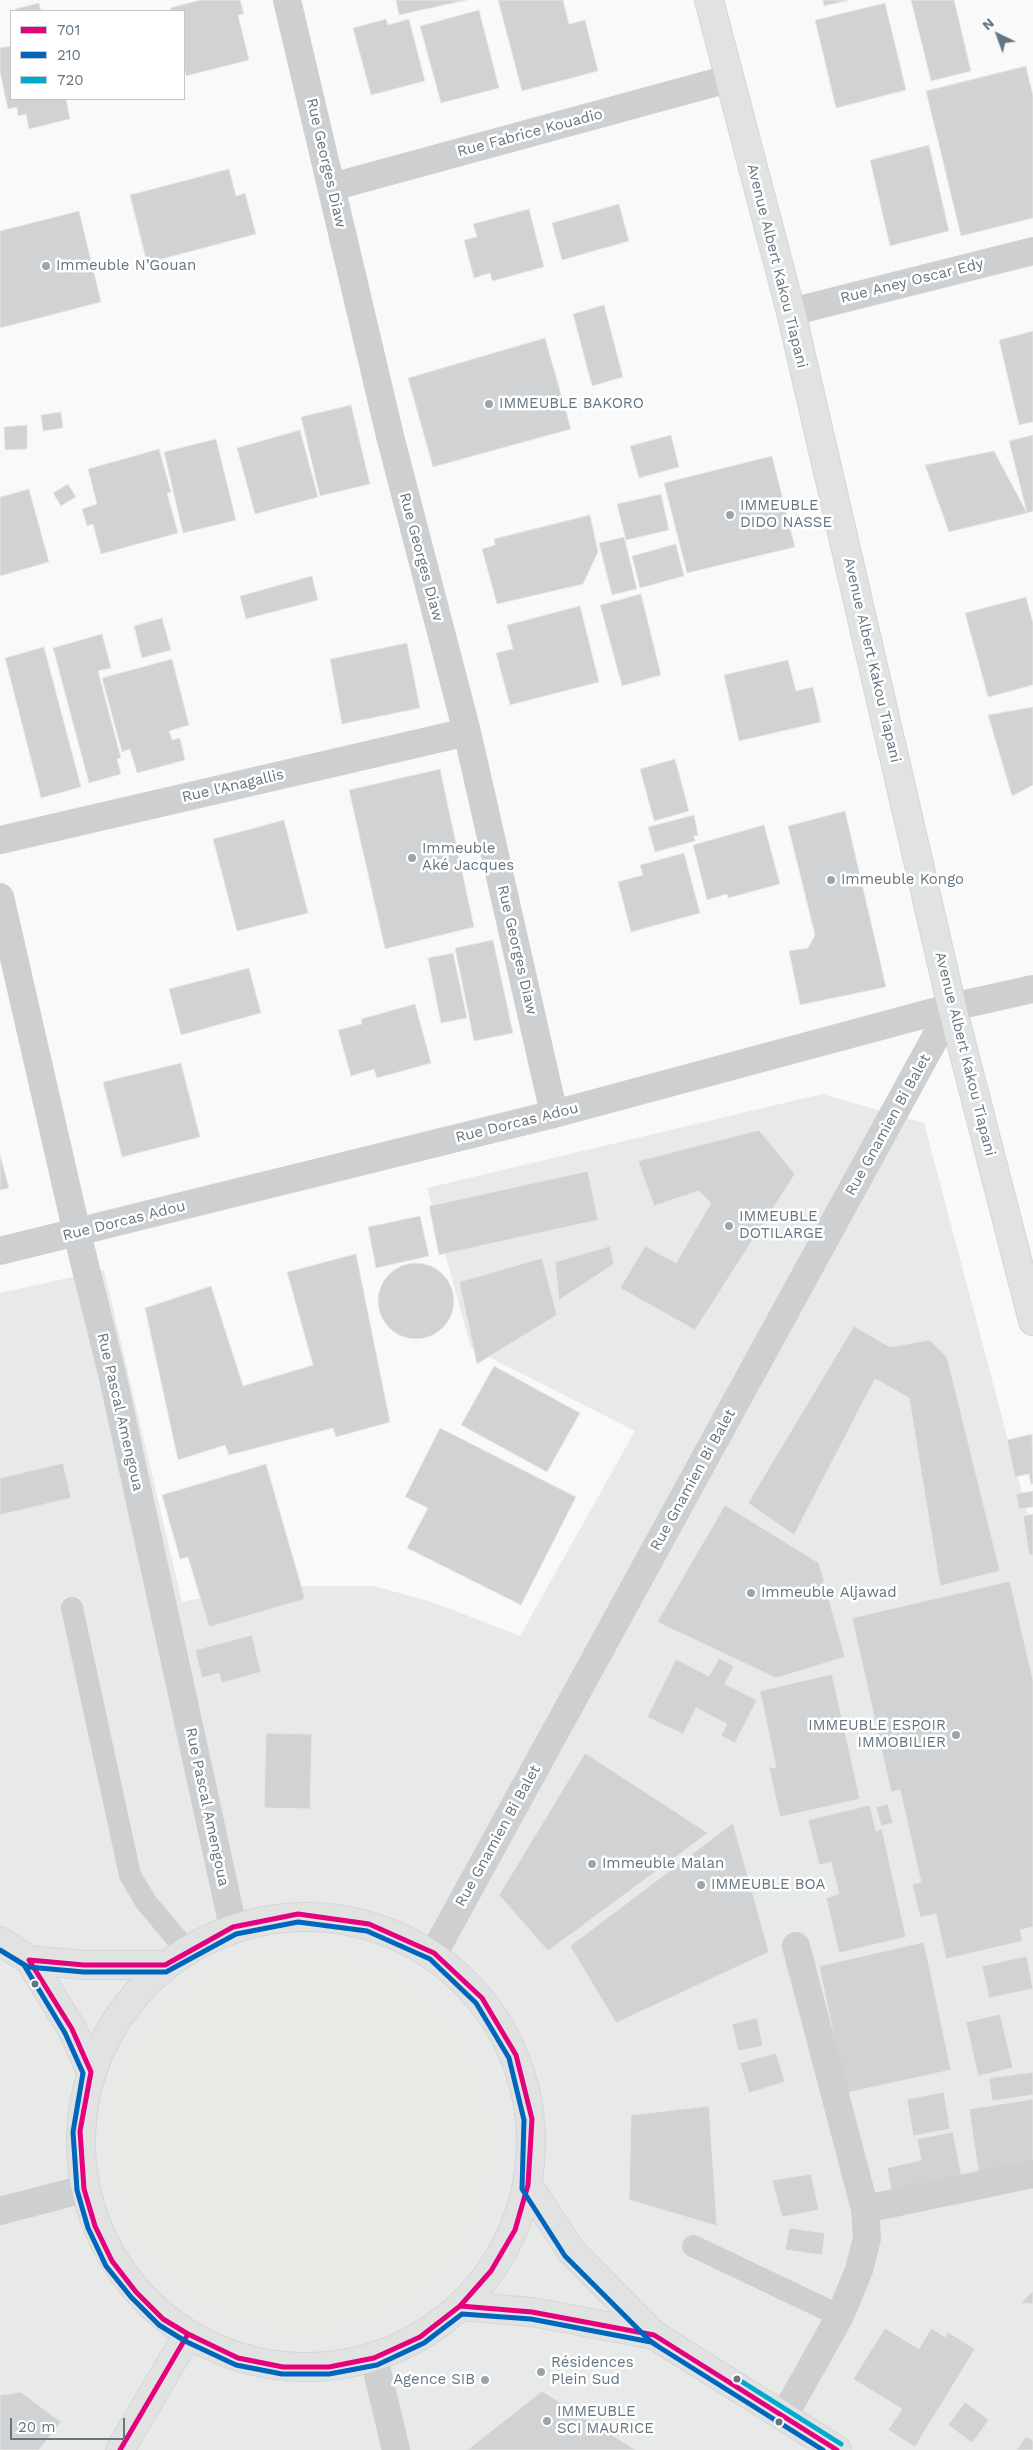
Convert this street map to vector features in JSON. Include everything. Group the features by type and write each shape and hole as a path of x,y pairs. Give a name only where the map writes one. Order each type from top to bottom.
{"main road":[{"name":"Avenue Albert Kakou Tiapani","path":"709,0 728,79 791,312 952,1007 1033,1320"},
{"path":"298,1914 369,1924 434,1954 482,1998 516,2055 532,2119 528,2185 514,2230 491,2271 460,2306 420,2337 374,2358 329,2367 283,2367 238,2358 188,2334 163,2319 136,2292 112,2261 95,2226 84,2189 80,2131 90,2072 120,2013 176,1958 233,1927 298,1914"},
{"path":"0,1941 29,1960 72,2029 90,2072"},
{"path":"29,1960 84,1965 176,1958"},
{"path":"528,2185 571,2251 654,2335 837,2450"},
{"path":"460,2306 532,2312 654,2335"},
{"path":"120,2450 188,2334"}],"street":[{"name":"Rue Georges Diaw","path":"287,0 390,436 467,732 554,1114"},
{"name":"Rue Fabrice Kouadio","path":"332,187 728,79"},
{"name":"Rue Aney Oscar Edy","path":"791,312 1033,251"},
{"name":"Rue l'Anagallis","path":"0,840 467,732"},
{"name":"Rue Pascal Amengoua","path":"0,897 77,1233 113,1378 233,1927"},
{"name":"Rue Dorcas Adou","path":"0,1251 554,1114 952,1007 1033,989"},
{"name":"Rue Gnamien Bi Balet","path":"434,1954 952,1007"},
{"path":"784,2416 840,2316 859,2270 867,2238 865,2209 796,1946"},
{"path":"865,2209 1033,2174"},
{"path":"0,2211 84,2189"},
{"path":"374,2358 396,2450"}],"lane":[{"path":"72,1608 130,1875 176,1958"},
{"path":"693,2246 840,2316"}],"shaded area":[{"path":"822,1094 924,1123 1033,1534 1033,2450 0,2450 0,1293 104,1270 182,1602 262,1586 374,1586 432,1602 520,1636 635,1431 471,1348 427,1188"},
{"path":"301,1950 338,1954 374,1965 407,1982 436,2006 460,2035 477,2068 488,2104 492,2141 488,2178 477,2214 460,2247 436,2276 407,2300 374,2317 338,2328 301,2332 264,2328 228,2317 195,2300 166,2276 142,2247 125,2214 114,2178 110,2141 114,2104 125,2068 142,2035 166,2006 195,1982 228,1965 264,1954"}],"building":[{"path":"201,0 240,0 244,14 238,15 249,60 186,76 185,10 171,10 170,8"},
{"path":"396,0 467,0 399,15"},
{"path":"498,0 563,0 569,24 585,20 598,71 522,91"},
{"path":"823,0 850,0 824,6"},
{"path":"911,0 954,0 971,71 931,81"},
{"path":"39,3 41,10 16,10"},
{"path":"885,3 906,90 836,108 815,20"},
{"path":"479,10 499,88 441,103 420,26"},
{"path":"386,19 388,25 409,19 425,81 371,95 353,28"},
{"path":"10,46 10,100 66,100 70,119 29,129 26,114 18,116 17,107 8,109 0,72 0,48"},
{"path":"1026,66 1033,96 1033,218 961,236 926,91"},
{"path":"929,145 949,231 890,246 870,160"},
{"path":"229,169 236,196 245,193 256,234 147,263 130,195"},
{"path":"619,204 629,241 562,260 552,223"},
{"path":"529,209 544,267 492,281 490,273 474,278 464,240 477,237 473,224"},
{"name":"Immeuble N’Gouan","path":"79,211 101,302 0,328 0,231"},
{"path":"604,305 623,377 592,386 573,314"},
{"path":"1033,331 1033,422 1019,425 999,340"},
{"name":"IMMEUBLE BAKORO","path":"545,338 571,429 433,467 408,378"},
{"path":"351,405 370,484 320,496 301,417"},
{"path":"61,412 63,428 43,431 41,415"},
{"path":"27,425 27,449 5,450 4,427"},
{"path":"300,430 318,497 255,514 237,448"},
{"path":"671,435 679,467 639,478 630,446"},
{"path":"1033,435 1033,511 1027,513 1009,441"},
{"path":"216,439 236,520 183,533 164,452"},
{"path":"159,449 171,492 167,493 178,533 101,554 93,524 87,526 82,509 97,504 88,469"},
{"path":"994,451 1027,513 949,532 925,465"},
{"name":"IMMEUBLE DIDO NASSE","path":"772,456 795,547 687,573 664,483"},
{"path":"68,484 76,497 61,506 53,493"},
{"path":"29,489 49,562 0,576 0,497"},
{"path":"661,494 669,530 626,540 617,504"},
{"path":"590,515 598,552 583,584 497,604 482,549 495,545 494,539"},
{"path":"624,537 637,589 612,595 599,543"},
{"path":"676,544 684,576 640,588 632,556"},
{"path":"312,576 318,600 246,619 240,596"},
{"path":"641,594 661,675 622,686 600,605"},
{"path":"1026,597 1033,623 1033,685 988,697 965,613"},
{"path":"580,606 599,682 510,705 496,653 513,649 507,625"},
{"path":"162,618 171,650 142,658 134,626"},
{"path":"102,634 111,668 98,671 121,758 117,759 121,774 89,783 53,648"},
{"path":"407,643 420,708 342,724 330,659"},
{"path":"44,647 81,787 41,798 5,658"},
{"path":"172,659 189,725 169,731 172,740 180,738 185,760 137,773 130,749 122,752 102,678"},
{"path":"788,660 796,691 813,687 821,722 739,741 724,675"},
{"path":"1033,707 1033,785 1012,796 988,715"},
{"path":"675,759 689,811 654,821 640,769"},
{"name":"Immeuble Aké Jacques","path":"440,769 474,927 385,949 349,790"},
{"name":"Immeuble Kongo","path":"845,811 886,987 800,1005 789,951 808,948 815,935 788,826"},
{"path":"694,815 698,835 694,836 695,841 655,852 648,827"},
{"path":"284,820 308,913 237,931 213,839"},
{"path":"764,825 780,884 728,898 727,894 707,900 693,845"},
{"path":"684,853 700,913 631,932 618,882 643,875 640,865"},
{"path":"493,940 513,1033 474,1041 455,948"},
{"path":"453,953 467,1018 441,1023 428,958"},
{"path":"249,968 261,1013 181,1035 169,989"},
{"path":"415,1004 431,1063 377,1078 374,1069 351,1076 338,1030 362,1024 361,1019"},
{"path":"181,1063 200,1137 122,1157 103,1082"},
{"name":"IMMEUBLE DOTILARGE","path":"759,1130 795,1174 695,1330 620,1288 645,1246 676,1263 711,1203 699,1191 654,1206 638,1161"},
{"path":"0,1155 9,1188 0,1190"},
{"path":"588,1171 598,1220 439,1255 429,1206"},
{"path":"420,1216 429,1256 376,1268 368,1227"},
{"path":"610,1246 614,1264 559,1300 555,1262"},
{"path":"356,1254 390,1422 336,1437 333,1428 229,1455 225,1445 178,1460 145,1308 211,1286 243,1386 313,1365 287,1272"},
{"path":"542,1258 557,1315 477,1364 459,1282"},
{"path":"409,1263 423,1263 437,1269 448,1280 454,1294 451,1316 443,1328 423,1339 409,1339 395,1333 384,1322 378,1308 378,1294 384,1280 395,1269"},
{"path":"854,1326 890,1347 930,1340 947,1357 1000,1571 940,1586 909,1398 875,1379 794,1535 748,1503"},
{"path":"494,1366 580,1413 547,1472 461,1425"},
{"path":"440,1428 576,1497 521,1605 407,1548 428,1508 405,1497"},
{"path":"1032,1434 1033,1484 1031,1484 1029,1474 1015,1477 1007,1440"},
{"path":"63,1463 71,1498 0,1515 0,1478"},
{"path":"266,1464 305,1599 209,1627 188,1557 180,1559 162,1495"},
{"path":"1033,1491 1033,1507 1019,1509 1016,1494"},
{"name":"Immeuble Aljawad","path":"725,1505 819,1563 845,1657 776,1678 657,1622"},
{"path":"1033,1514 1033,1555 1029,1555 1023,1516"},
{"name":"IMMEUBLE ESPOIR IMMOBILIER","path":"1010,1581 1033,1680 1033,1927 1020,1930 1023,1941 946,1959 936,1914 920,1917 912,1884 921,1882 900,1790 891,1792 852,1618"},
{"path":"252,1635 261,1672 222,1683 219,1673 202,1678 195,1650"},
{"path":"719,1658 734,1666 725,1684 757,1700 735,1743 721,1736 727,1724 696,1708 683,1734 647,1717 676,1659 709,1676"},
{"path":"832,1674 860,1799 780,1817 769,1768 776,1767 760,1691"},
{"path":"266,1733 312,1734 310,1809 264,1808"},
{"name":"Immeuble Malan","path":"585,1753 708,1833 548,1951 499,1895"},
{"path":"888,1804 893,1823 881,1826 876,1807"},
{"path":"870,1805 876,1831 882,1829 906,1937 839,1953 826,1898 839,1894 831,1862 819,1865 808,1820"},
{"name":"IMMEUBLE BOA","path":"733,1823 769,1952 616,2023 570,1946"},
{"path":"924,1942 951,2070 846,2093 819,1966"},
{"path":"1027,1956 1033,1989 989,1998 982,1966"},
{"path":"1000,2014 1013,2068 978,2076 966,2022"},
{"path":"757,2018 763,2046 738,2051 732,2024"},
{"path":"776,2053 785,2082 749,2093 740,2063"},
{"path":"1033,2072 1033,2095 992,2101 989,2078"},
{"path":"944,2092 950,2129 913,2136 907,2099"},
{"path":"1033,2099 1033,2167 979,2176 969,2109"},
{"path":"709,2106 717,2226 629,2200 631,2115"},
{"path":"953,2132 963,2183 893,2198 887,2168 921,2160 917,2139"},
{"path":"811,2174 819,2210 782,2217 772,2180"},
{"path":"789,2228 825,2233 822,2255 785,2250"},
{"path":"1033,2291 1033,2304 1021,2303"},
{"path":"885,2328 919,2349 931,2328 945,2337 948,2332 975,2349 915,2447 888,2430 902,2409 853,2379"},
{"name":"IMMEUBLE SCI MAURICE","path":"542,2391 636,2450 467,2450"},
{"path":"21,2392 61,2422 39,2450 0,2450 0,2395"},
{"path":"965,2402 989,2420 972,2443 948,2425"},
{"path":"1026,2436 1033,2441 1033,2450 1017,2450"}],"transit line":[{"name":"701","path":"298,1914 369,1924 434,1953 482,1998 516,2055 532,2119 528,2185 515,2230 491,2271 460,2306 420,2337 374,2358 329,2367 283,2367 238,2358 188,2334 163,2319 136,2292 112,2261 95,2226 84,2189 80,2131 91,2072 72,2029 29,1960 84,1965 165,1965 233,1927 298,1914"},
{"name":"210","path":"0,1950 28,1967 84,1972 166,1972 236,1934 298,1922 367,1931 430,1959 476,2003 509,2058 524,2120 522,2189 565,2256 649,2340 659,2347"},
{"name":"210","path":"0,1950 24,1965 65,2033 83,2073 73,2132 77,2190 88,2228 106,2266 131,2297 159,2325 185,2341 236,2365 282,2374 329,2374 377,2365 424,2343 462,2314 531,2319 651,2342 823,2450"},
{"name":"701","path":"460,2306 532,2312 654,2335 837,2450"},
{"name":"701","path":"120,2450 188,2334"},
{"name":"720","path":"736,2378 841,2444"}],"place":[{"name":"Immeuble N’Gouan","path":"46,266"},
{"name":"IMMEUBLE BAKORO","path":"489,404"},
{"name":"IMMEUBLE DIDO NASSE","path":"730,515"},
{"name":"Immeuble Aké Jacques","path":"412,858"},
{"name":"Immeuble Kongo","path":"831,880"},
{"name":"IMMEUBLE DOTILARGE","path":"729,1226"},
{"name":"Immeuble Aljawad","path":"751,1593"},
{"name":"IMMEUBLE ESPOIR IMMOBILIER","path":"956,1735"},
{"name":"Immeuble Malan","path":"592,1864"},
{"name":"IMMEUBLE BOA","path":"701,1885"},
{"name":"Résidences Plein Sud","path":"541,2372"},
{"name":"Agence SIB","path":"485,2380"},
{"name":"IMMEUBLE SCI MAURICE","path":"547,2421"}]}
